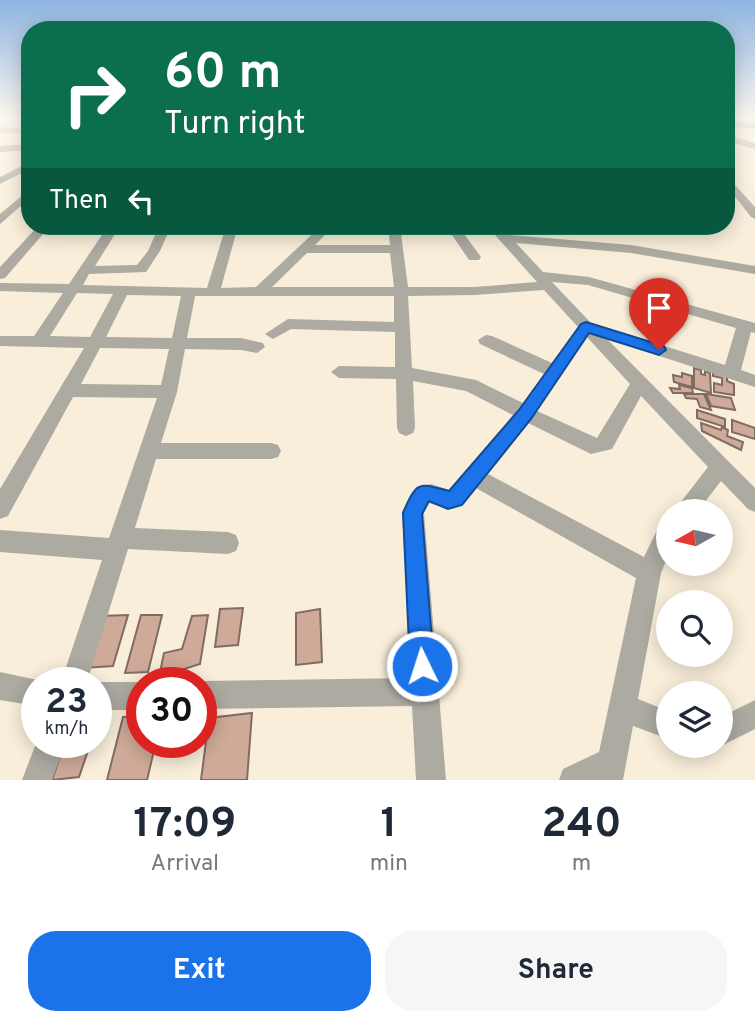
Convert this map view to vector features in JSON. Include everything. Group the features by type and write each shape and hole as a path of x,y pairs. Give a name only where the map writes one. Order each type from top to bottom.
{"street":[{"path":"1,180 21,170"},
{"path":"735,190 755,193"},
{"path":"735,190 754,213"},
{"path":"0,220 21,200"},
{"path":"0,275 5,262 34,235"},
{"path":"38,342 108,235"},
{"path":"86,270 141,269 161,235"},
{"path":"213,291 229,235"},
{"path":"262,289 319,235"},
{"path":"395,235 401,291 406,428"},
{"path":"458,235 474,257"},
{"path":"502,235 586,327 721,467 751,494"},
{"path":"526,235 678,254 755,270"},
{"path":"304,249 397,249"},
{"path":"0,287 189,292 262,289 474,291 544,281 589,281 750,326 732,372"},
{"path":"0,509 123,289"},
{"path":"79,667 167,391 189,292"},
{"path":"273,334 288,324 403,327"},
{"path":"431,780 412,513 425,492 452,500 475,477 525,414 586,327"},
{"path":"586,327 755,381"},
{"path":"486,340 553,371"},
{"path":"2,344 177,343 241,344 257,347"},
{"path":"339,372 405,373 470,385 590,446 605,443 641,382"},
{"path":"68,390 167,391"},
{"path":"149,451 271,451"},
{"path":"695,499 721,467"},
{"path":"475,477 649,572"},
{"path":"0,541 228,544"},
{"path":"574,780 610,770 649,572 656,557"},
{"path":"0,686 21,689"},
{"path":"217,695 423,692"},
{"path":"621,707 656,720"},
{"path":"733,726 755,714"},
{"path":"37,780 45,758"}],"building":[{"path":"694,368 701,370 701,374 705,375 705,371 710,373 711,393 694,388"},
{"path":"713,371 727,375 727,381 734,384 734,395 714,392 714,383 722,385 722,378 713,376"},
{"path":"682,373 692,376 692,387 674,382 673,375 682,377"},
{"path":"679,385 692,388 693,393 673,393 670,388 680,389"},
{"path":"684,394 704,394 711,410 700,407 697,399 686,398"},
{"path":"706,394 731,398 735,410 711,406"},
{"path":"697,410 725,419 725,427 697,418"},
{"path":"732,420 755,428 755,439 732,432"},
{"path":"701,423 728,430 727,436 743,442 741,450 702,431"},
{"path":"243,608 238,645 215,647 220,609"},
{"path":"320,609 322,662 296,665 296,613"},
{"path":"128,615 113,666 83,667 100,616"},
{"path":"141,615 162,615 149,667 127,667"},
{"path":"208,615 200,664 191,667 161,667 164,653 182,649 192,616"},
{"path":"252,713 247,780 201,780 204,758 217,758 217,717"},
{"path":"123,717 126,717 126,758 152,758 147,780 107,780"},
{"path":"60,758 86,758 79,777 52,780"}],"route":[{"path":"422,666 412,513 423,494 425,492 448,500 455,499 525,414 586,327 659,350"}]}
